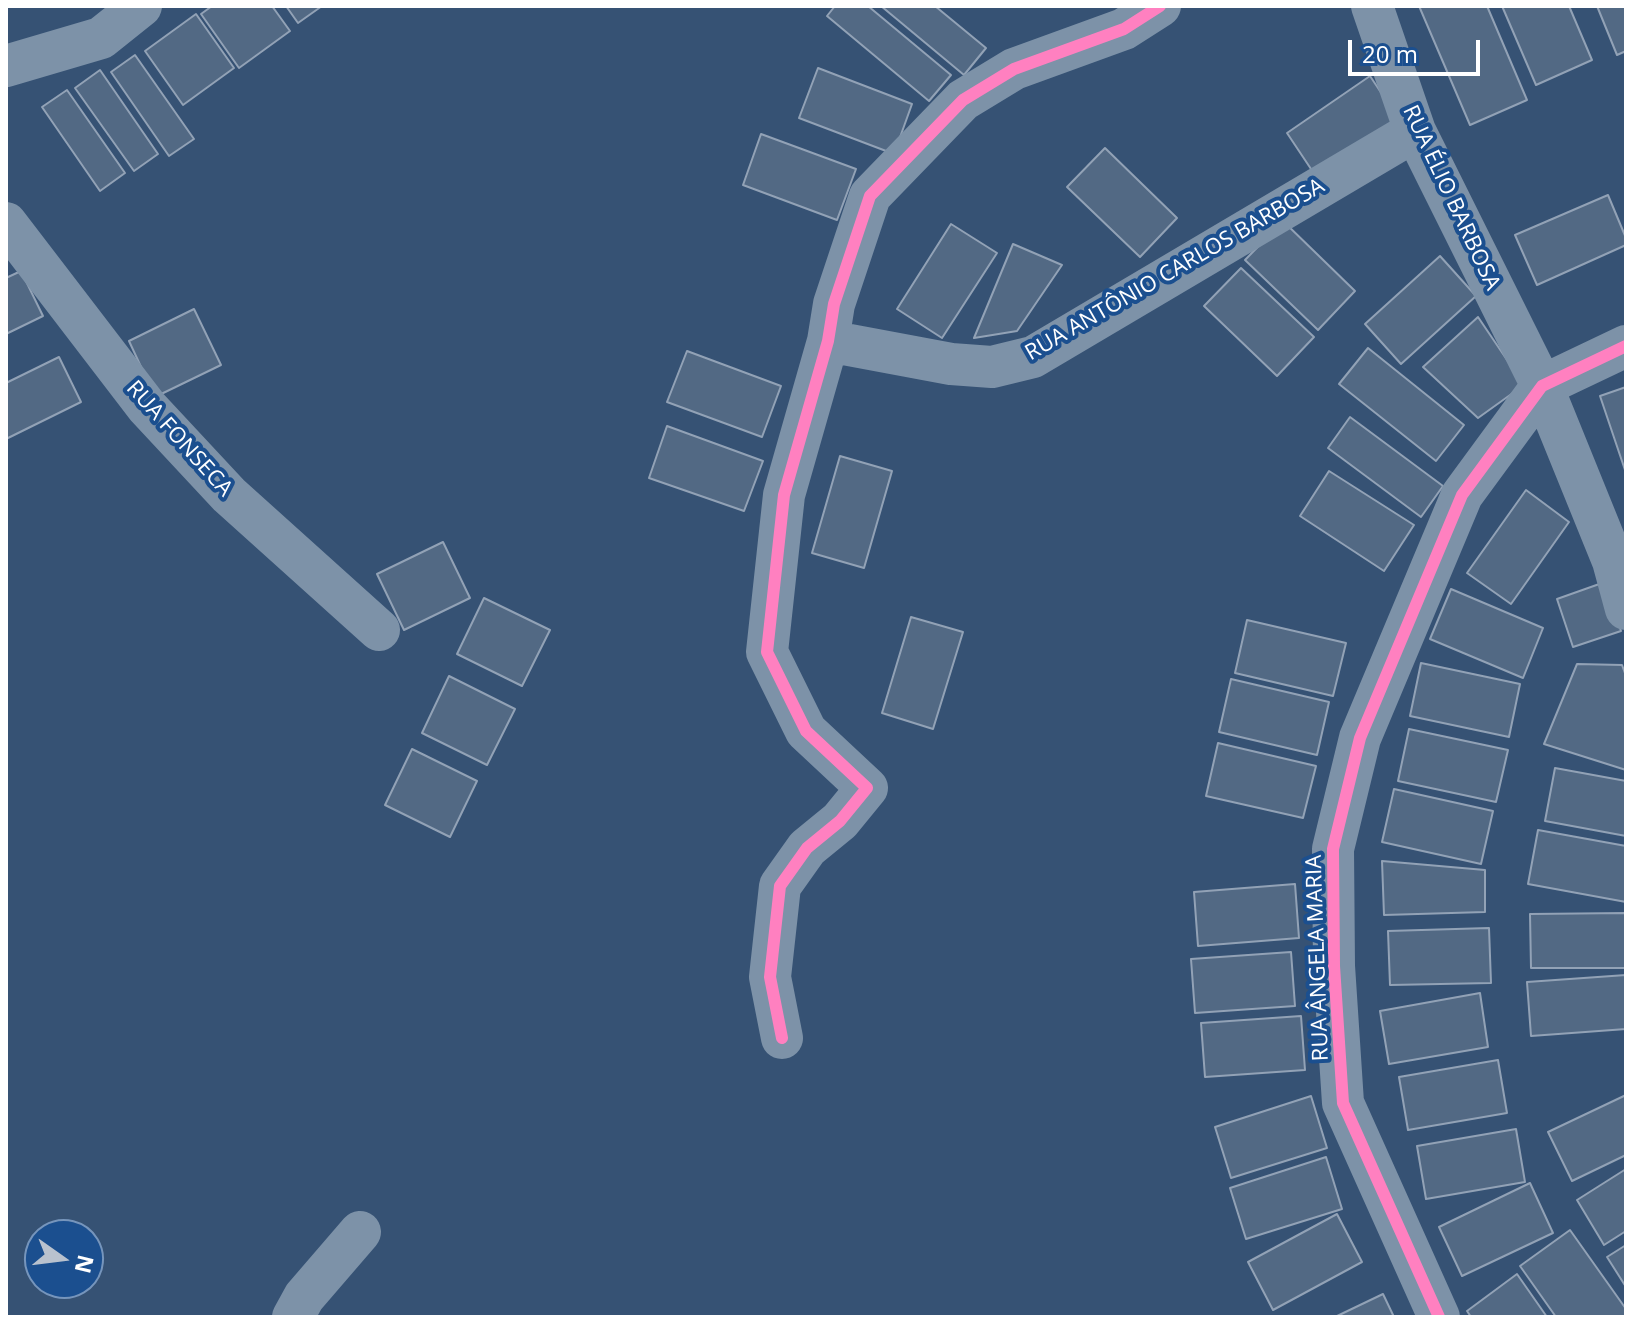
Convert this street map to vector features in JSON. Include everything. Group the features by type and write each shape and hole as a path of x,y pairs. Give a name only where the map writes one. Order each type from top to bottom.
{"street":[{"path":"6,66 101,38 141,6"},
{"path":"782,1038 770,977 780,886 807,848 840,821 867,788 806,731 767,652 784,495 828,341 834,304 870,196 963,100 1014,69 1124,29 1160,6"},
{"name":"RUA ÉLIO BARBOSA","path":"1372,6 1415,131 1542,386 1613,561 1626,609"},
{"name":"RUA ANTÔNIO CARLOS BARBOSA","path":"828,341 951,364 992,367 1033,357 1415,131"},
{"name":"RUA FONSECA","path":"6,223 147,407 229,495 379,630"},
{"path":"1542,386 1626,346"},
{"name":"RUA ÂNGELA MARIA","path":"1439,1317 1343,1103 1334,966 1333,849 1360,738 1462,495 1542,386"},
{"path":"293,1317 304,1297 360,1232"}],"building":[{"path":"212,6 272,6 290,31 239,68 201,14"},
{"path":"286,6 322,6 298,23"},
{"path":"835,6 868,6 951,75 929,101 827,16"},
{"path":"881,6 935,6 986,48 964,75"},
{"path":"1419,6 1487,6 1527,100 1470,125"},
{"path":"1502,6 1569,6 1592,60 1536,85"},
{"path":"1597,6 1626,6 1626,51 1617,55"},
{"path":"196,14 234,68 183,105 145,51"},
{"path":"135,55 194,139 169,156 111,72"},
{"path":"818,68 912,104 894,154 799,118"},
{"path":"100,70 158,154 134,171 75,88"},
{"path":"1370,76 1400,121 1317,178 1287,133"},
{"path":"67,90 125,173 100,191 42,107"},
{"path":"761,134 856,169 837,220 743,185"},
{"path":"1105,148 1177,218 1140,257 1067,187"},
{"path":"1608,195 1626,245 1537,285 1515,235"},
{"path":"1283,221 1355,291 1318,330 1245,260"},
{"path":"951,224 997,253 942,338 897,309"},
{"path":"1013,244 1062,265 1017,331 974,338"},
{"path":"1440,256 1476,296 1401,364 1365,324"},
{"path":"1241,268 1314,337 1277,376 1204,306"},
{"path":"21,271 43,316 6,334 6,278"},
{"path":"194,309 221,365 155,397 129,341"},
{"path":"1478,317 1524,385 1478,418 1423,367"},
{"path":"1368,348 1464,425 1436,461 1339,384"},
{"path":"687,351 781,386 762,437 667,402"},
{"path":"59,357 81,402 6,439 6,383"},
{"path":"1626,387 1626,473 1600,396"},
{"path":"1350,417 1443,486 1421,517 1328,448"},
{"path":"667,426 763,461 744,511 649,478"},
{"path":"840,456 892,471 864,568 812,553"},
{"path":"1329,471 1414,525 1384,571 1300,516"},
{"path":"1526,490 1569,522 1511,604 1467,573"},
{"path":"443,542 470,598 404,630 377,574"},
{"path":"1605,582 1621,631 1573,647 1557,599"},
{"path":"1451,589 1543,628 1523,678 1430,639"},
{"path":"484,598 550,630 522,686 457,654"},
{"path":"911,617 963,632 933,729 882,713"},
{"path":"1247,620 1346,643 1333,696 1235,673"},
{"path":"1421,663 1520,684 1509,737 1410,716"},
{"path":"1577,664 1622,665 1626,676 1626,770 1544,744"},
{"path":"449,676 515,709 487,765 422,733"},
{"path":"1231,679 1329,702 1317,755 1219,732"},
{"path":"1409,729 1508,750 1496,802 1398,781"},
{"path":"1218,743 1316,766 1303,818 1206,796"},
{"path":"412,749 477,781 450,837 385,805"},
{"path":"1555,768 1626,781 1626,836 1545,821"},
{"path":"1394,789 1493,811 1481,864 1382,842"},
{"path":"1538,830 1626,846 1626,902 1528,884"},
{"path":"1382,861 1485,870 1485,912 1384,915"},
{"path":"1295,884 1299,938 1198,946 1194,892"},
{"path":"1626,913 1626,968 1531,968 1530,914"},
{"path":"1489,928 1491,983 1390,985 1388,931"},
{"path":"1291,952 1295,1006 1195,1013 1191,959"},
{"path":"1626,975 1626,1029 1531,1036 1527,982"},
{"path":"1480,993 1488,1047 1389,1064 1380,1011"},
{"path":"1301,1016 1305,1070 1205,1077 1201,1023"},
{"path":"1498,1060 1507,1113 1408,1130 1399,1077"},
{"path":"1626,1095 1626,1155 1572,1181 1548,1132"},
{"path":"1311,1096 1327,1148 1231,1178 1215,1127"},
{"path":"1516,1129 1525,1182 1426,1199 1417,1146"},
{"path":"1326,1157 1342,1209 1246,1239 1230,1188"},
{"path":"1626,1169 1626,1231 1604,1245 1577,1200"},
{"path":"1530,1183 1553,1233 1462,1276 1439,1227"},
{"path":"1337,1214 1362,1262 1273,1310 1248,1262"},
{"path":"1570,1230 1626,1309 1626,1317 1556,1317 1520,1266"},
{"path":"1626,1245 1626,1287 1607,1257"},
{"path":"1517,1274 1547,1317 1471,1317 1467,1311"},
{"path":"1383,1294 1394,1317 1335,1317"}],"cycle path":[{"path":"782,1038 770,977 780,886 807,848 840,821 867,788 806,731 767,652 784,495 828,341 834,304 870,196 963,100 1014,69 1124,29 1160,6"},
{"path":"1439,1317 1343,1103 1334,966 1333,849 1360,738 1462,495 1542,386 1626,346"}]}
